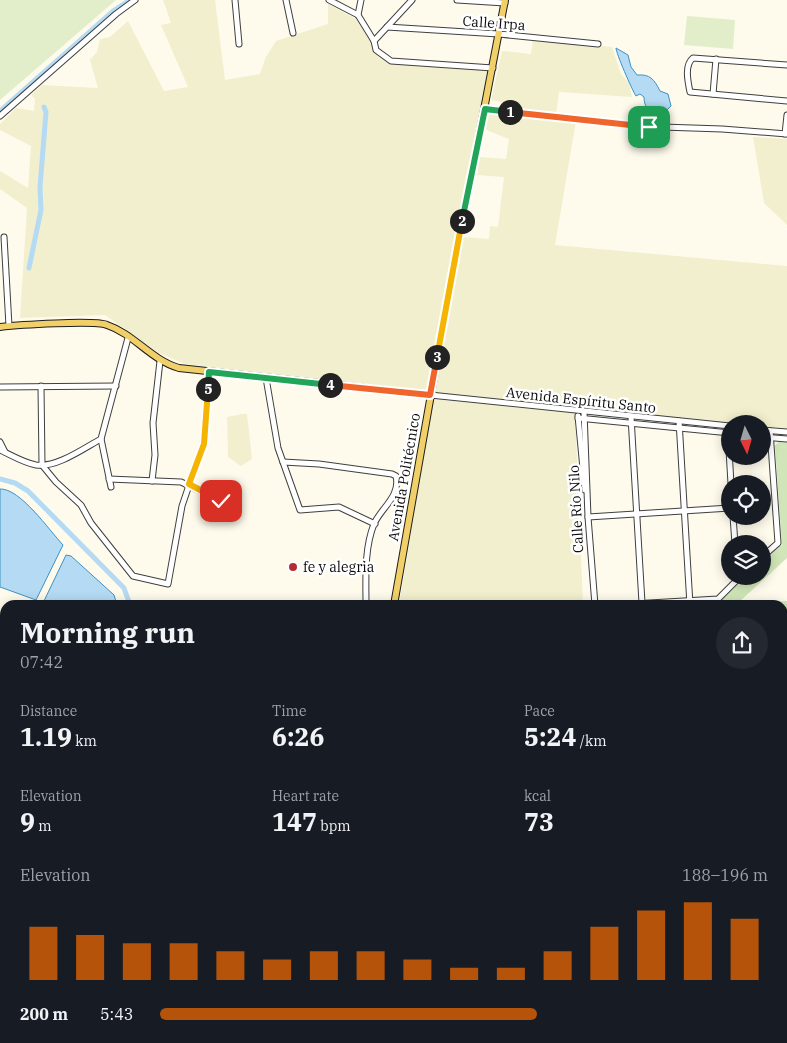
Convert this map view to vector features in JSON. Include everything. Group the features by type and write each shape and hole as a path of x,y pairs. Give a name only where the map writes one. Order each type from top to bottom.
{"main road":[{"name":"Avenida Politécnico","path":"395,600 430,395 505,2"},
{"path":"0,327 101,323 108,325 160,361 179,368 430,395"}],"street":[{"path":"0,116 116,14 135,0"},
{"path":"234,0 239,44"},
{"path":"286,0 293,32"},
{"path":"329,0 358,15 374,41 376,50 391,60 493,68"},
{"path":"358,15 361,0"},
{"path":"374,41 412,0"},
{"path":"458,0 505,2"},
{"name":"Calle Irpa","path":"387,27 499,34 598,44"},
{"path":"787,65 694,58 690,60 688,69 690,92 787,101"},
{"path":"713,94 716,59"},
{"path":"485,109 632,126 722,129 786,134 787,114"},
{"path":"4,237 9,326"},
{"path":"111,486 101,439 128,338"},
{"path":"152,481 154,454 153,423 160,361"},
{"path":"41,386 42,465 81,504 91,523 133,576 168,584 182,506 204,444 209,372"},
{"path":"266,378 278,448 300,510 320,506 339,507 374,524"},
{"path":"0,387 116,386"},
{"name":"Avenida Espíritu Santo","path":"430,395 577,411 679,428 721,432"},
{"path":"577,411 581,418"},
{"path":"581,418 584,412"},
{"name":"Avenida Espíritu Santo","path":"581,418 679,421 721,425"},
{"name":"Calle Río Nilo","path":"581,418 584,488 588,494 595,600"},
{"path":"631,420 642,600"},
{"path":"679,421 690,600"},
{"path":"771,430 787,432"},
{"path":"771,437 787,439"},
{"path":"0,442 2,451 35,465 42,465 61,459 101,439"},
{"path":"771,450 778,543 771,549"},
{"path":"283,462 336,466 396,476 396,489 392,498 374,524 368,553 366,600"},
{"path":"109,479 189,484 221,501"},
{"path":"588,517 721,509"},
{"path":"711,600 718,599 731,585"}],"shaded area":[{"path":"163,0 215,0 225,80 260,74 266,57 276,41 328,24 328,4 356,19 375,51 388,62 490,70 427,391 185,364 159,353 105,315 20,318 27,208 0,189 0,171 28,188 31,146 0,130 0,124 16,108 34,111 35,99 31,95 42,85 98,88 90,60 97,52 100,39 110,37 128,21 164,91 188,87 161,25 171,23"},
{"path":"533,39 612,47 621,74 629,83 632,97 559,92 556,114 501,109 502,102 491,100 502,51 531,54"},
{"path":"488,112 576,121 555,245 787,266 787,429 771,427 771,415 721,415 721,422 432,394 463,237 489,239 490,226 498,227 504,177 477,175 480,157 506,159 509,139 484,129"},
{"path":"753,137 787,139 787,225 764,203"},
{"path":"433,399 575,413 583,600 400,600"},
{"path":"247,414 252,459 241,466 228,457 227,417"}],"green space":[{"path":"0,0 116,0 0,100"},
{"path":"687,16 735,20 733,49 684,45"},
{"path":"779,441 787,442 787,558 771,573 771,553 778,546 782,546 775,446"},
{"path":"737,585 758,585 741,600 721,600"}],"water":[{"path":"616,48 628,55 631,67 637,75 648,76 654,80 660,91 668,94 671,106 659,118 648,110 644,97 640,94 636,96 624,72"},
{"path":"0,489 16,495 25,502 63,545 36,600 0,587"},
{"path":"66,555 71,556 114,595 116,600 44,600"}],"waterway":[{"path":"0,111 113,11 130,0"},
{"path":"29,268 41,210 40,187 46,112 44,107"},
{"path":"0,479 15,483 28,491 124,588 128,600"}],"place":[{"name":"fe y alegria","path":"293,567"}],"route":[{"path":"221,501 189,484 204,444 209,372 430,395 465,205 485,109 649,127"}]}
